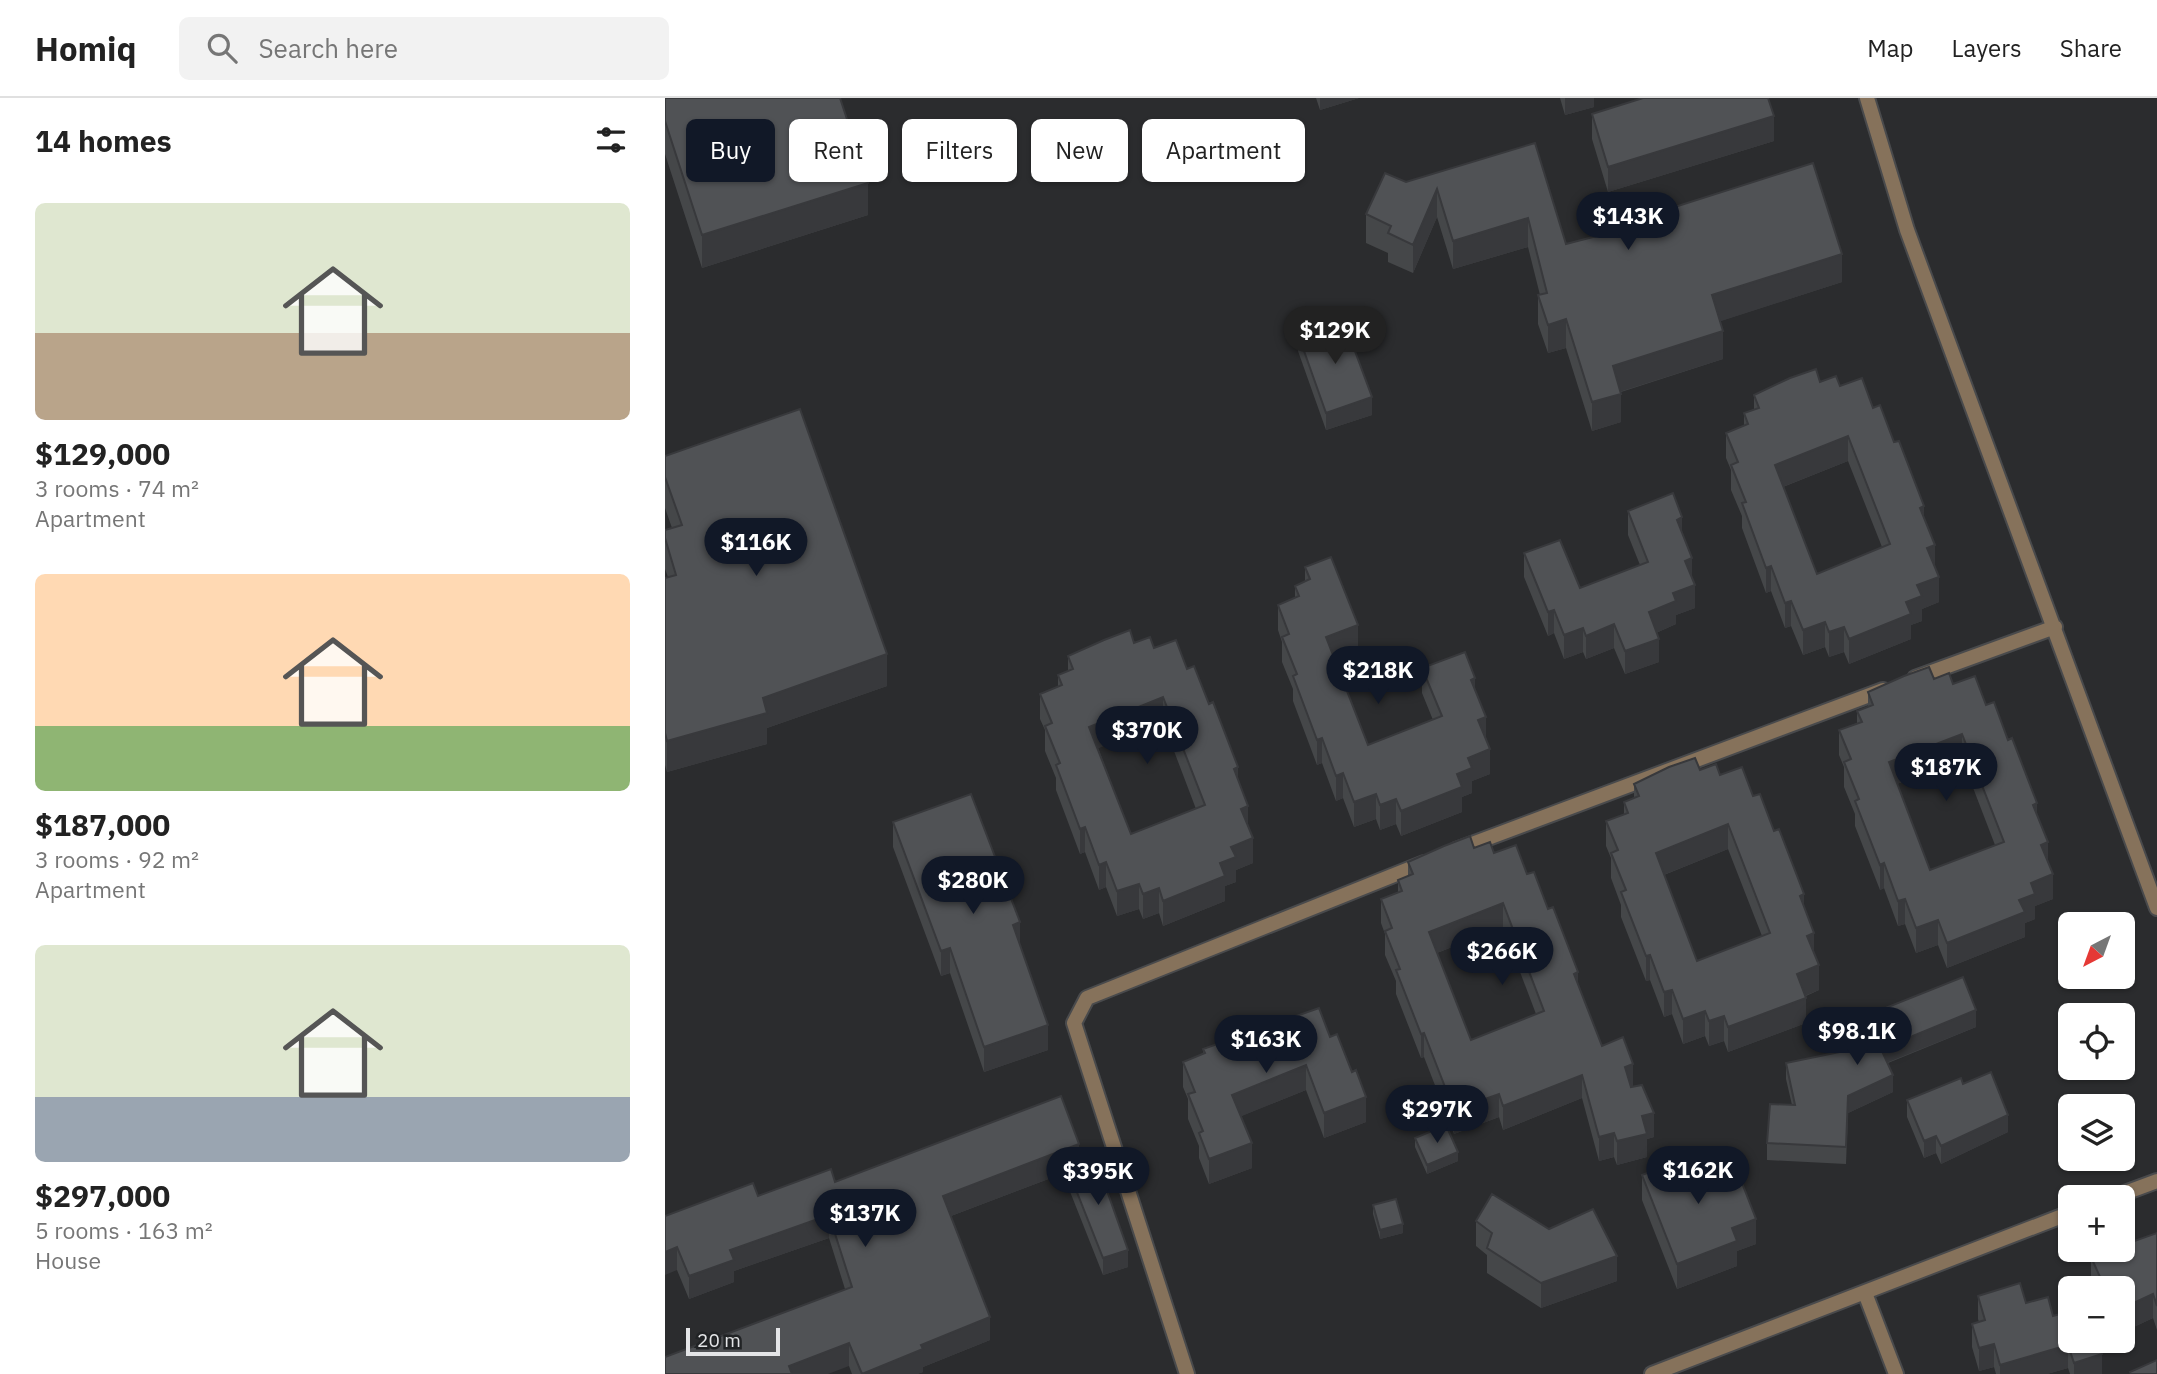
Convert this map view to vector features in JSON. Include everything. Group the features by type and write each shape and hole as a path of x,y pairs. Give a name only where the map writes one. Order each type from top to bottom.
{"street":[{"path":"1867,98 1907,230 2157,908"},
{"path":"1187,1374 1074,1023 1087,998 1597,795 2055,627"},
{"path":"2135,1189 2157,1181"},
{"path":"1652,1374 2058,1218"},
{"path":"1865,1293 1896,1374"}],"building":[{"path":"665,98 840,98 847,119 789,119 789,182 868,183 702,235 665,121"},
{"path":"1643,98 1768,98 1774,116 1608,167 1592,114"},
{"path":"1535,143 1566,244 1616,231 1615,226 1813,163 1842,254 1712,295 1723,331 1613,366 1621,394 1592,402 1566,319 1548,325 1538,295 1547,293 1528,218 1453,241 1437,189 1413,245 1388,233 1391,226 1366,214 1385,173 1406,182"},
{"path":"1343,319 1372,397 1326,413 1298,334"},
{"path":"1816,369 1820,382 1836,376 1840,386 1862,378 1873,408 1880,405 1894,442 1899,441 1924,506 1920,508 1935,545 1927,548 1939,577 1917,585 1922,596 1906,602 1911,614 1849,639 1844,627 1829,632 1825,622 1803,630 1791,601 1785,603 1771,566 1766,568 1742,503 1746,502 1731,465 1738,462 1726,433 1748,424 1744,413 1759,408 1754,395","holes":["1848,436 1890,544 1817,574 1775,465"]},
{"path":"800,409 887,654 763,698 767,713 667,741 665,578 676,575 665,530 682,525 665,477 665,456"},
{"path":"1673,493 1682,517 1677,520 1692,558 1685,561 1695,585 1673,593 1676,601 1649,612 1659,639 1625,651 1614,624 1586,636 1583,628 1564,635 1554,610 1548,612 1524,553 1560,540 1580,588 1648,562 1628,511"},
{"path":"1331,557 1358,625 1326,637 1368,745 1442,716 1422,668 1465,652 1475,678 1471,680 1486,717 1478,720 1490,749 1468,758 1472,768 1457,774 1462,787 1401,811 1396,799 1380,805 1376,794 1354,802 1343,773 1336,776 1322,738 1317,740 1293,676 1297,674 1282,637 1289,634 1278,605 1299,596 1295,586 1310,579 1305,567"},
{"path":"1130,630 1134,643 1150,637 1154,648 1176,640 1187,669 1194,666 1209,704 1213,702 1238,767 1234,769 1248,806 1241,809 1253,838 1231,847 1236,857 1220,863 1225,876 1163,901 1159,888 1143,894 1139,884 1117,891 1106,862 1099,865 1085,827 1080,829 1056,765 1060,763 1045,726 1052,723 1040,694 1062,685 1058,675 1073,669 1068,656","holes":["1163,697 1205,805 1131,834 1089,727"]},
{"path":"1929,667 1934,679 1949,673 1953,684 1975,676 1986,705 1994,702 2008,740 2012,738 2037,803 2033,805 2048,842 2041,845 2053,874 2031,883 2035,894 2019,900 2025,912 1947,943 1938,920 1916,928 1905,899 1898,901 1884,863 1880,865 1855,801 1859,799 1844,762 1851,759 1839,730 1862,722 1857,711 1873,705 1868,692","holes":["1962,734 2004,842 1930,870 1889,762"]},
{"path":"1695,758 1700,770 1716,764 1720,775 1742,767 1753,796 1760,794 1774,831 1779,829 1804,894 1800,896 1814,933 1807,936 1819,965 1797,974 1806,998 1728,1027 1724,1016 1709,1021 1705,1011 1683,1019 1672,990 1664,992 1650,955 1646,956 1621,892 1626,890 1611,853 1618,850 1606,821 1628,813 1624,802 1639,796 1634,784","holes":["1728,824 1770,933 1697,961 1656,853"]},
{"path":"971,794 1020,922 1013,925 1048,1025 984,1047 950,948 941,951 893,822"},
{"path":"1470,836 1474,848 1490,842 1494,853 1516,845 1527,874 1534,872 1548,909 1553,907 1578,972 1574,974 1602,1046 1623,1037 1633,1064 1625,1067 1631,1087 1642,1085 1654,1113 1642,1116 1647,1134 1617,1141 1614,1133 1599,1137 1582,1075 1503,1106 1499,1094 1454,1110 1396,970 1400,969 1385,931 1392,928 1381,899 1402,891 1398,880 1413,874 1408,862","holes":["1503,903 1544,1011 1471,1040 1429,932"]},
{"path":"1963,977 1976,1010 1881,1049 1893,1075 1848,1096 1846,1147 1767,1143 1770,1104 1795,1105 1786,1063 1854,1049 1843,1025"},
{"path":"1319,1008 1330,1037 1337,1034 1352,1072 1356,1070 1366,1097 1324,1113 1306,1065 1232,1095 1252,1143 1209,1159 1199,1133 1203,1131 1188,1094 1195,1092 1183,1062 1205,1053 1203,1049"},
{"path":"1991,1072 2008,1115 1941,1146 1936,1136 1924,1141 1907,1100 1961,1078 1963,1084"},
{"path":"1061,1096 1079,1144 943,1196 990,1317 921,1345 923,1349 862,1374 849,1343 789,1366 792,1374 665,1374 665,1357 852,1287 829,1215 730,1250 734,1260 689,1276 677,1247 665,1252 665,1216 753,1183 758,1196 831,1169 835,1182"},
{"path":"1446,1125 1458,1152 1427,1165 1415,1138"},
{"path":"1693,1155 1700,1172 1733,1160 1756,1219 1732,1228 1737,1241 1677,1264 1642,1175"},
{"path":"1095,1157 1128,1250 1103,1258 1067,1167"},
{"path":"1492,1194 1549,1229 1593,1209 1617,1256 1541,1283 1487,1248 1492,1233 1476,1221"},
{"path":"1396,1199 1403,1224 1380,1230 1373,1205"},
{"path":"2157,1233 2157,1306 2153,1294 2135,1302 2135,1276 2100,1276 2093,1262 2135,1262 2135,1241"},
{"path":"2020,1283 2026,1303 2048,1297 2053,1316 2058,1315 2058,1348 2000,1365 1994,1344 1979,1348 1972,1324 1985,1320 1978,1296"},
{"path":"2071,1353 2102,1353 2102,1354 2074,1363"},
{"path":"2157,1360 2157,1374 2130,1372"}]}
